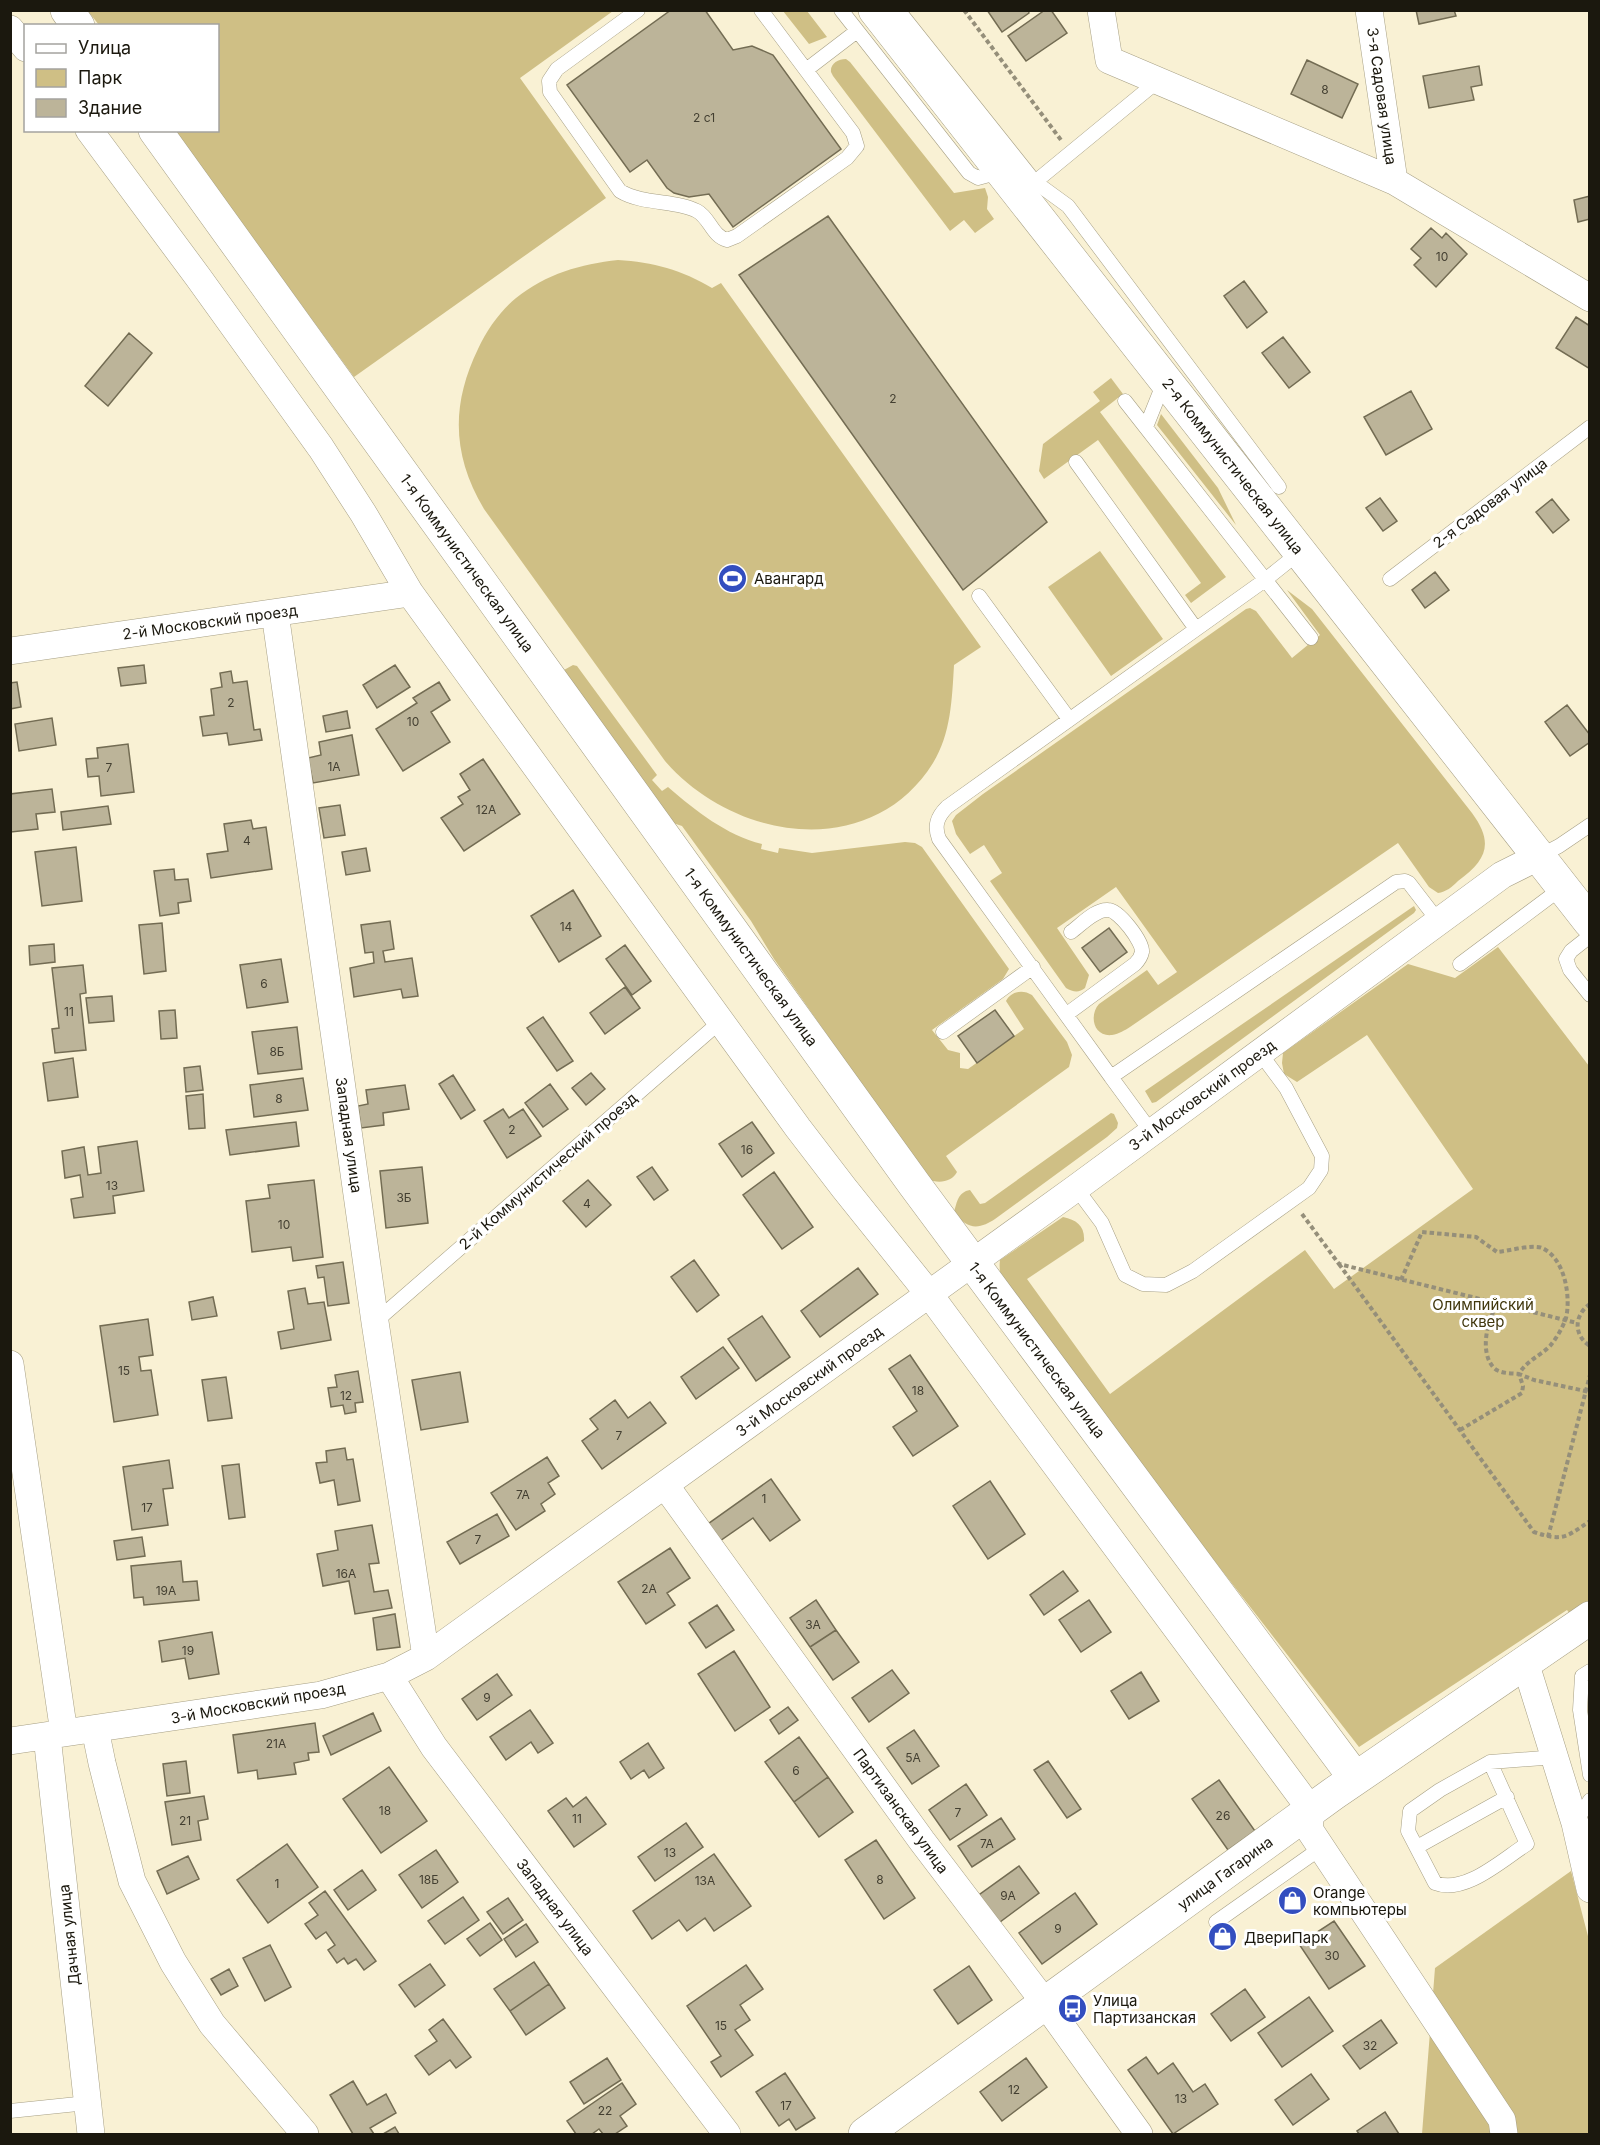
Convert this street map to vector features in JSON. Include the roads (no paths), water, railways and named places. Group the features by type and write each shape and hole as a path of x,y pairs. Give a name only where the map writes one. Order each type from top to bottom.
{"street":[{"path":"67,10 77,24"},
{"path":"1101,10 1109,60 1394,181 1590,298"},
{"name":"3-я Садовая улица","path":"1369,10 1394,181"},
{"name":"2-я Коммунистическая улица","path":"866,21 1002,171 1590,922"},
{"path":"10,29 24,46"},
{"path":"90,132 321,448 410,593 827,1167 929,1294 1311,1810 1309,1829 1502,2120 1504,2134"},
{"name":"1-я Коммунистическая улица","path":"156,132 972,1263 1355,1778"},
{"name":"2-й Московский проезд","path":"10,651 410,593"},
{"name":"Западная улица","path":"275,613 375,1322 426,1657"},
{"name":"3-й Московский проезд","path":"10,1741 321,1695 389,1676 426,1657 1076,1188 1502,874 1538,857"},
{"name":"Дачная улица","path":"10,1364 55,1735 87,2103 92,2134"},
{"name":"Партизанская улица","path":"665,1485 915,1832 1045,2003 1139,2134"},
{"name":"улица Гагарина","path":"865,2134 1355,1778 1590,1618"},
{"path":"1525,1662 1575,1823 1590,1889"},
{"name":"Западная улица","path":"389,1676 434,1747 727,2134"},
{"path":"95,1729 132,1881 173,1962 212,2024 305,2134"}],"lane":[{"path":"638,10 557,69 549,81 550,92 620,191 630,197 698,211 723,239 727,240 737,236 847,158 857,146 853,133 761,10"},
{"path":"806,70 866,21 841,10"},
{"path":"898,10 1035,182 1068,206 1280,487"},
{"path":"1035,182 1159,80"},
{"path":"1146,427 1165,379"},
{"path":"1125,401 1311,638"},
{"name":"2-я Садовая улица","path":"1390,579 1590,427"},
{"path":"1076,462 1196,629"},
{"path":"1152,1132 939,839 937,822 941,812 947,807 1265,580 1300,552"},
{"path":"979,597 1068,719"},
{"path":"1538,857 1590,825"},
{"path":"1112,1077 1396,882 1409,883 1439,922"},
{"path":"1460,964 1563,887"},
{"path":"1067,1014 1135,964 1142,950 1139,941 1121,917 1113,911 1097,913 1071,932"},
{"path":"1590,936 1571,951 1566,959 1568,966 1590,995"},
{"path":"943,1032 1033,967"},
{"name":"2-й Коммунистический проезд","path":"375,1322 722,1021"},
{"path":"1076,1188 1102,1223 1125,1275 1143,1284 1166,1285 1193,1271 1309,1188 1321,1170 1322,1156 1286,1088 1260,1053"},
{"path":"1590,1671 1582,1676 1580,1710 1590,1775"},
{"path":"1490,1762 1527,1844 1466,1883 1446,1887 1435,1882 1408,1831 1410,1811 1440,1790 1490,1762 1556,1757"},
{"path":"1417,1847 1507,1797"},
{"path":"1575,1823 1590,1800"},
{"path":"1216,1922 1321,1848"},
{"path":"10,2111 87,2103"}],"place":[{"name":"Авангард","path":"733,578"},
{"name":"Orange компьютеры","path":"1292,1901"},
{"name":"ДвериПарк","path":"1223,1937"},
{"name":"Улица Партизанская","path":"1072,2009"}],"park label":[{"name":"Олимпийский сквер","path":"1483,1312"}]}
